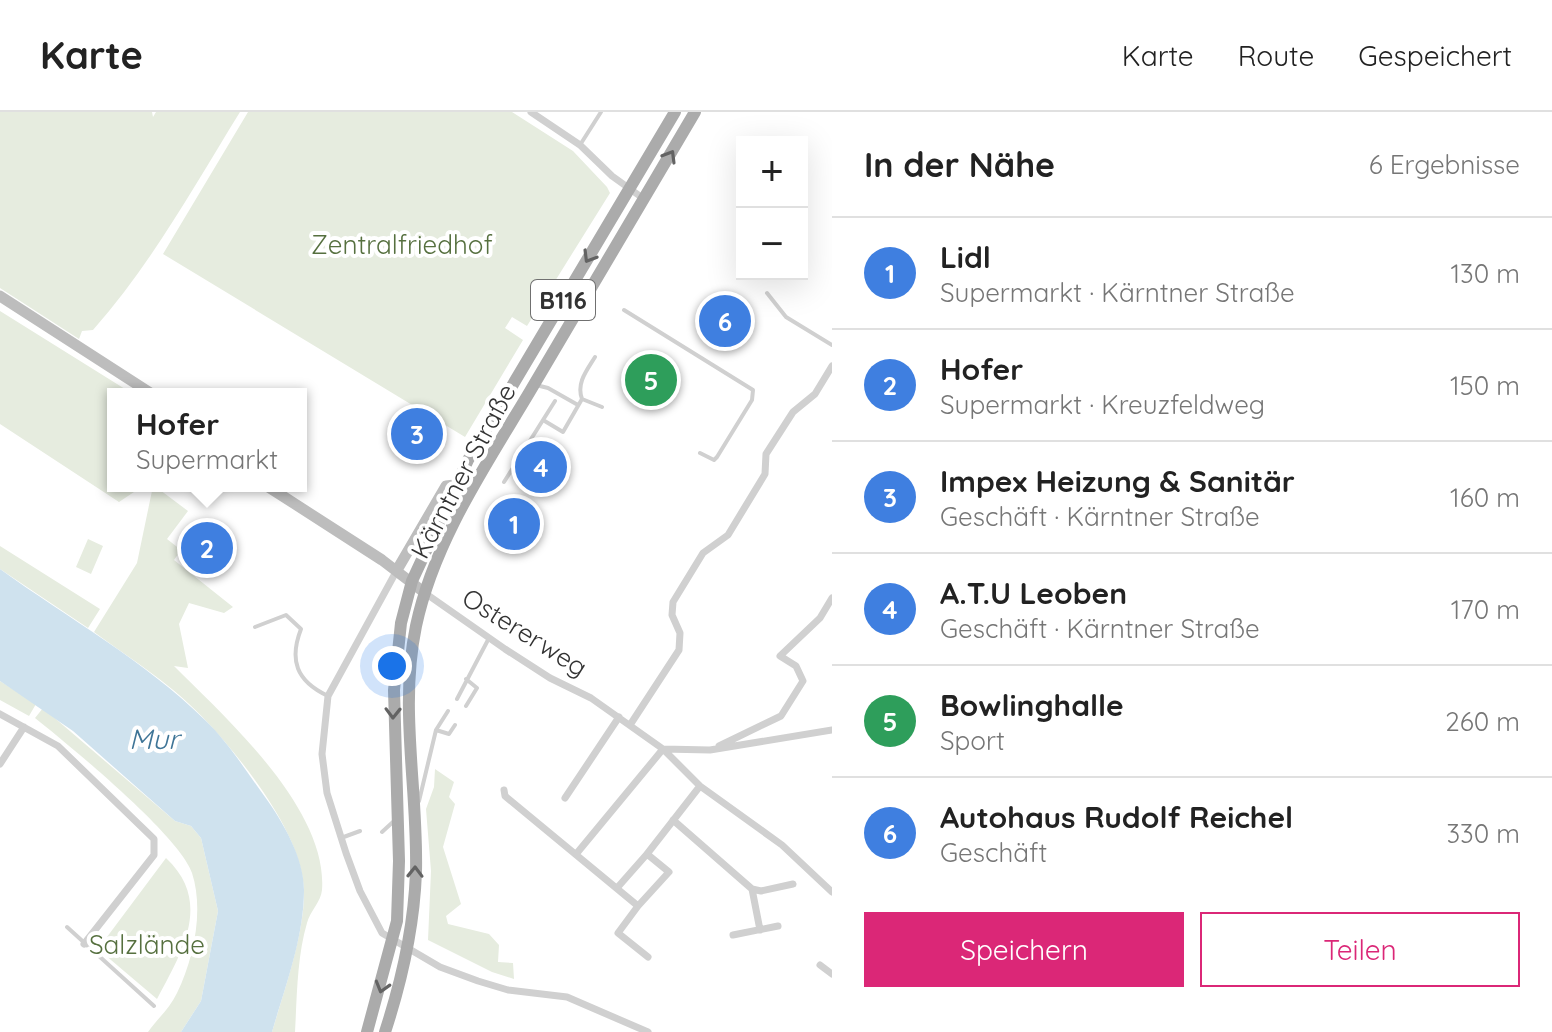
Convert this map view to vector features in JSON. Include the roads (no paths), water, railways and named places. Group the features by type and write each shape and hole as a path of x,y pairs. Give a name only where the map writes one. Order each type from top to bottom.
{"main road":[{"name":"Kärntner Straße","path":"367,1032 393,942 399,861 394,680 401,623 412,581 455,485 675,112"},
{"name":"Kärntner Straße","path":"385,1032 408,949 416,872 408,695 416,626 425,593 455,523 695,112"},
{"path":"0,296 143,388"},
{"path":"397,570 446,486 455,485"},
{"name":"Ostererweg","path":"276,492 397,570 425,593"}],"street":[{"path":"531,112 580,145 629,190 644,199"},
{"path":"630,725 679,650 680,633 672,615 673,602 703,553 728,535 765,474 766,454 793,412 815,394 832,366"},
{"name":"Kärntner Straße","path":"393,942 382,933 360,891 327,793 322,754 328,696 397,570"},
{"name":"Ostererweg","path":"425,593 550,678 619,717 663,749 700,786 782,845 832,892"},
{"path":"710,750 781,716 803,681 796,666 780,656 820,618 832,598"},
{"path":"0,714 58,746 154,839 154,855 84,944"},
{"path":"565,798 619,717"},
{"path":"0,764 24,727"},
{"path":"577,853 663,749 710,750 832,730"},
{"path":"617,888 700,786"},
{"path":"504,790 505,796 638,906"},
{"path":"673,820 752,889 761,891 793,884"},
{"path":"647,854 669,872 618,933 648,957"},
{"path":"752,889 760,930"},
{"path":"733,935 778,926"},
{"path":"393,942 478,981 508,990 567,997 648,1032"},
{"path":"820,965 832,974"}],"lane":[{"path":"580,145 601,112"},
{"path":"767,293 786,317 832,345"},
{"path":"624,310 753,390 752,400 717,457 714,460 700,453"},
{"path":"543,420 563,432 582,399 579,391 583,375 595,357"},
{"path":"533,385 548,388 579,405"},
{"path":"582,399 602,407"},
{"path":"504,482 555,401"},
{"path":"255,627 286,615 296,621 301,629 292,649 293,660 309,685 328,696"},
{"path":"457,699 489,637"},
{"path":"466,679 477,688 466,706"},
{"path":"414,814 436,730 448,711"},
{"path":"436,730 449,734 455,725"},
{"path":"382,832 397,816"},
{"path":"341,838 360,831"},
{"path":"67,927 154,1006"}],"water":[{"name":"Mur","path":"0,569 132,659 182,698 221,738 279,818 296,853 304,890 297,944 272,1032 181,1032 201,1001 218,911 201,838 191,826 175,821 73,731 0,681"}],"place":[{"name":"Autohaus Rudolf Reichel","path":"725,321"},
{"name":"Bowlinghalle","path":"651,380"},
{"name":"Impex Heizung & Sanitär","path":"417,434"},
{"name":"A.T.U Leoben","path":"541,467"},
{"name":"Lidl","path":"514,524"},
{"name":"Hofer","path":"207,548"}],"park label":[{"name":"Zentralfriedhof","path":"402,244"},
{"name":"Salzlände","path":"147,944"}]}
